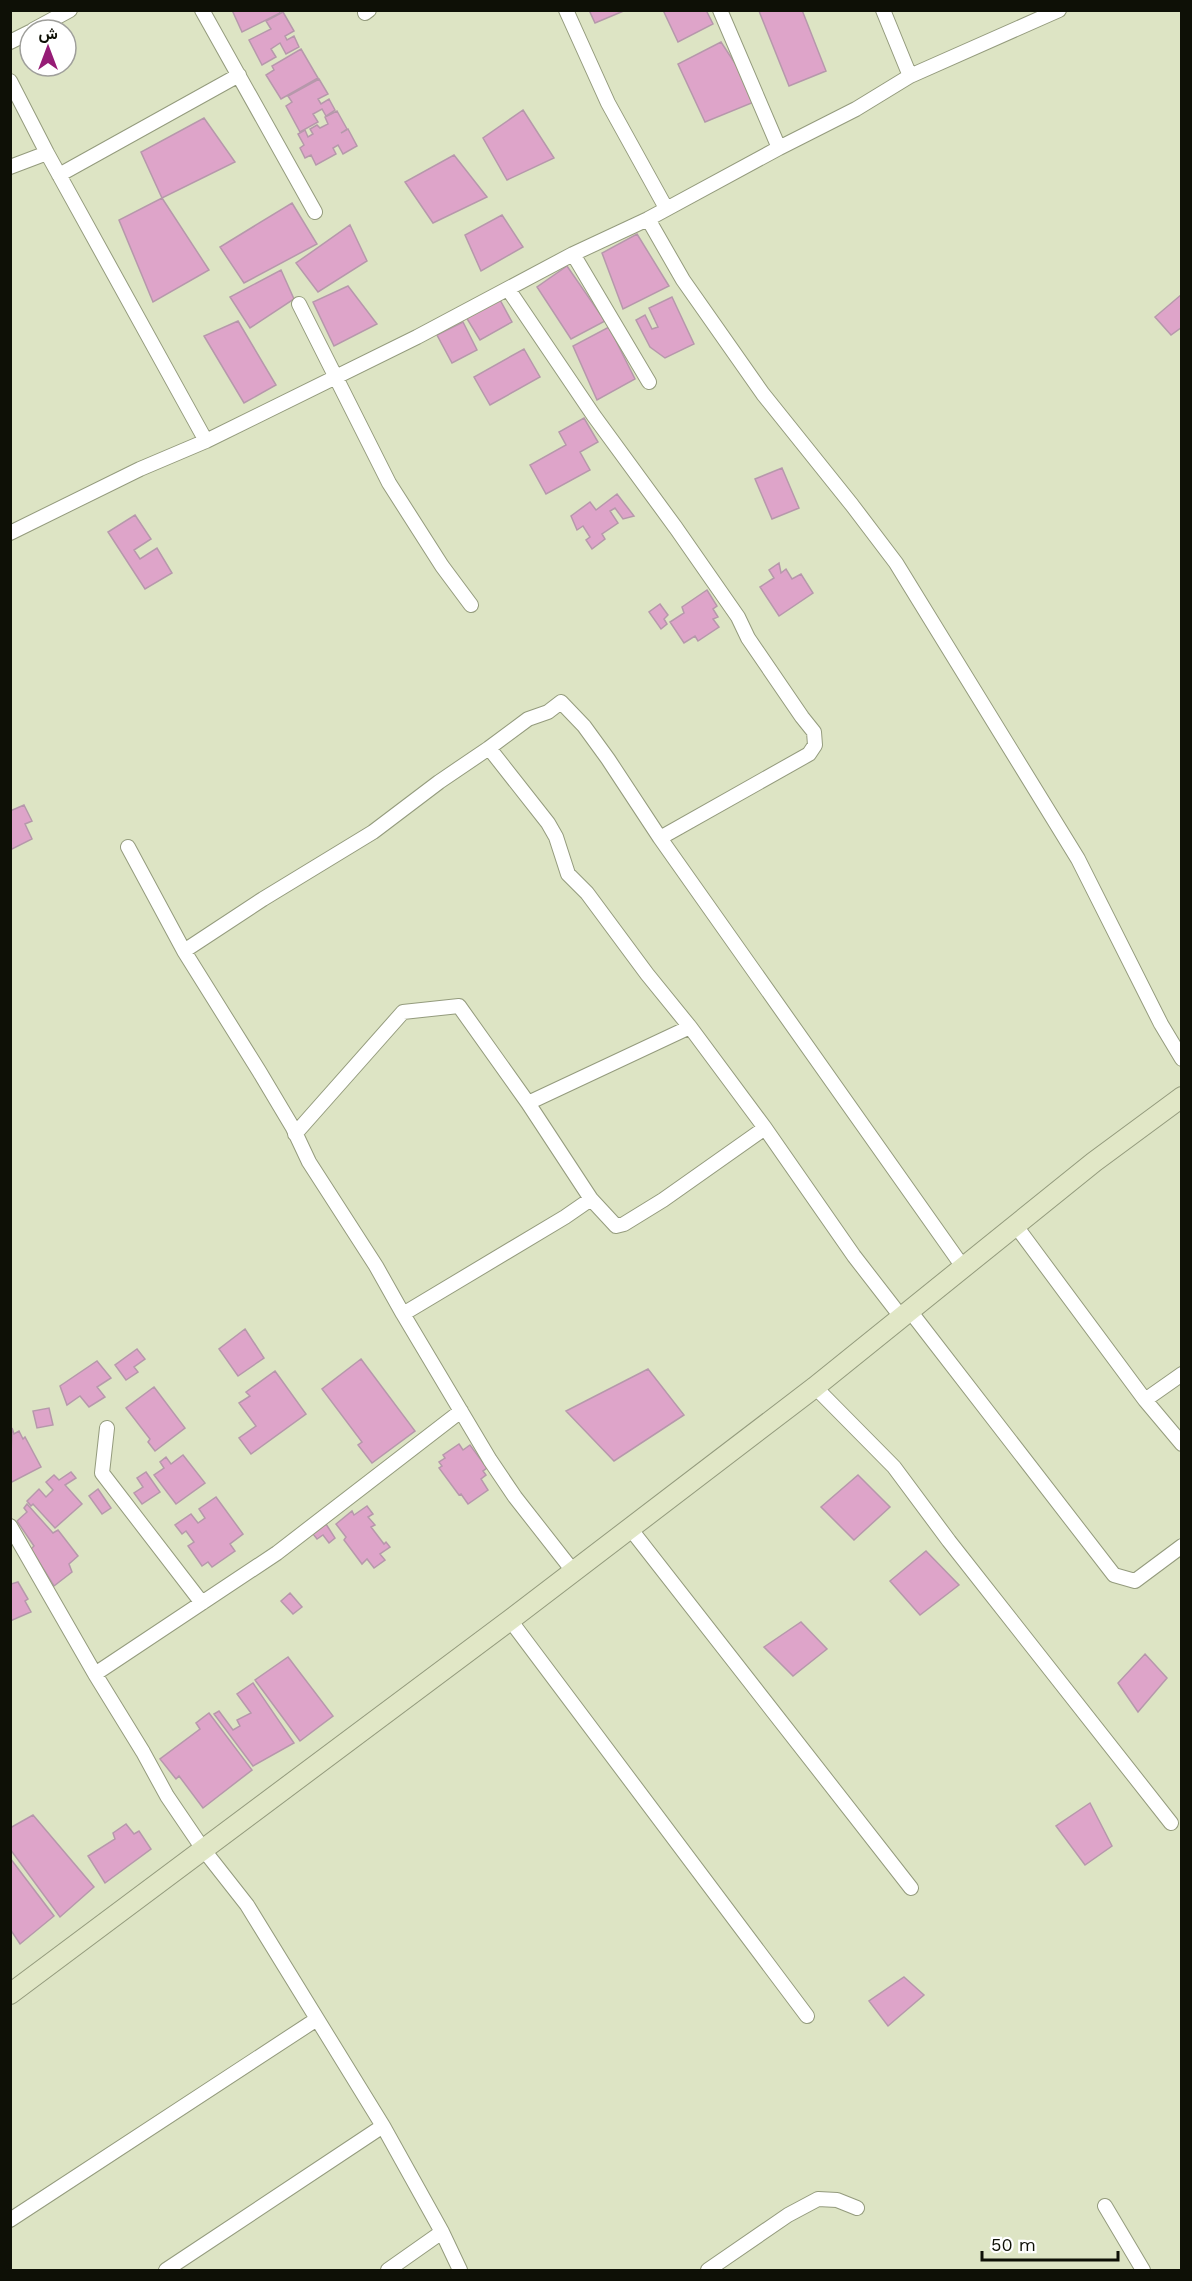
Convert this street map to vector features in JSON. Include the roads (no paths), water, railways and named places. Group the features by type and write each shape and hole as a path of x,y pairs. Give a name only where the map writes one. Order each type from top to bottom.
{"main road":[{"path":"10,1994 510,1620 815,1387 1094,1162 1182,1097"}],"street":[{"path":"56,18 70,10"},
{"path":"202,10 315,212"},
{"path":"566,10 608,103 666,208"},
{"path":"720,10 778,148"},
{"path":"883,10 910,76"},
{"path":"10,534 140,469 206,441 417,337 856,109 910,76 1053,12"},
{"path":"59,174 238,75"},
{"path":"10,81 47,153 206,441"},
{"path":"10,167 47,153"},
{"path":"648,219 683,280 763,394 896,562 1078,859 1161,1023 1182,1059"},
{"path":"573,254 649,382"},
{"path":"508,289 594,416 738,617 748,638 801,717 814,732 814,745 809,754 660,838"},
{"path":"299,304 389,483 442,566 471,605"},
{"path":"184,951 263,899 373,832 430,788 528,719 548,712 561,702 584,726 608,759 660,838 963,1267"},
{"path":"489,748 552,830 568,874 587,893 690,1027 765,1128 854,1256 906,1314 1114,1575 1135,1581 1182,1545"},
{"path":"128,847 184,951 259,1071 309,1162 376,1266 402,1314 461,1411 515,1497 573,1571"},
{"path":"295,1134 402,1012 459,1006 528,1103 591,1200 616,1226 620,1226 663,1200 765,1128"},
{"path":"528,1103 690,1027"},
{"path":"402,1314 591,1200"},
{"path":"1016,1226 1145,1400 1182,1444"},
{"path":"1145,1400 1182,1374"},
{"path":"815,1387 894,1467 1171,1823"},
{"path":"94,1674 277,1553 461,1411"},
{"path":"107,1428 102,1473 202,1603"},
{"path":"10,1526 167,1796 203,1849 247,1905 382,2126 442,2232 460,2271"},
{"path":"629,1527 911,1888"},
{"path":"510,1620 807,2016"},
{"path":"10,2220 317,2019"},
{"path":"166,2271 382,2126"},
{"path":"708,2271 788,2215 818,2199 837,2200 857,2208"},
{"path":"1105,2206 1143,2271"},
{"path":"388,2271 442,2232"}]}
